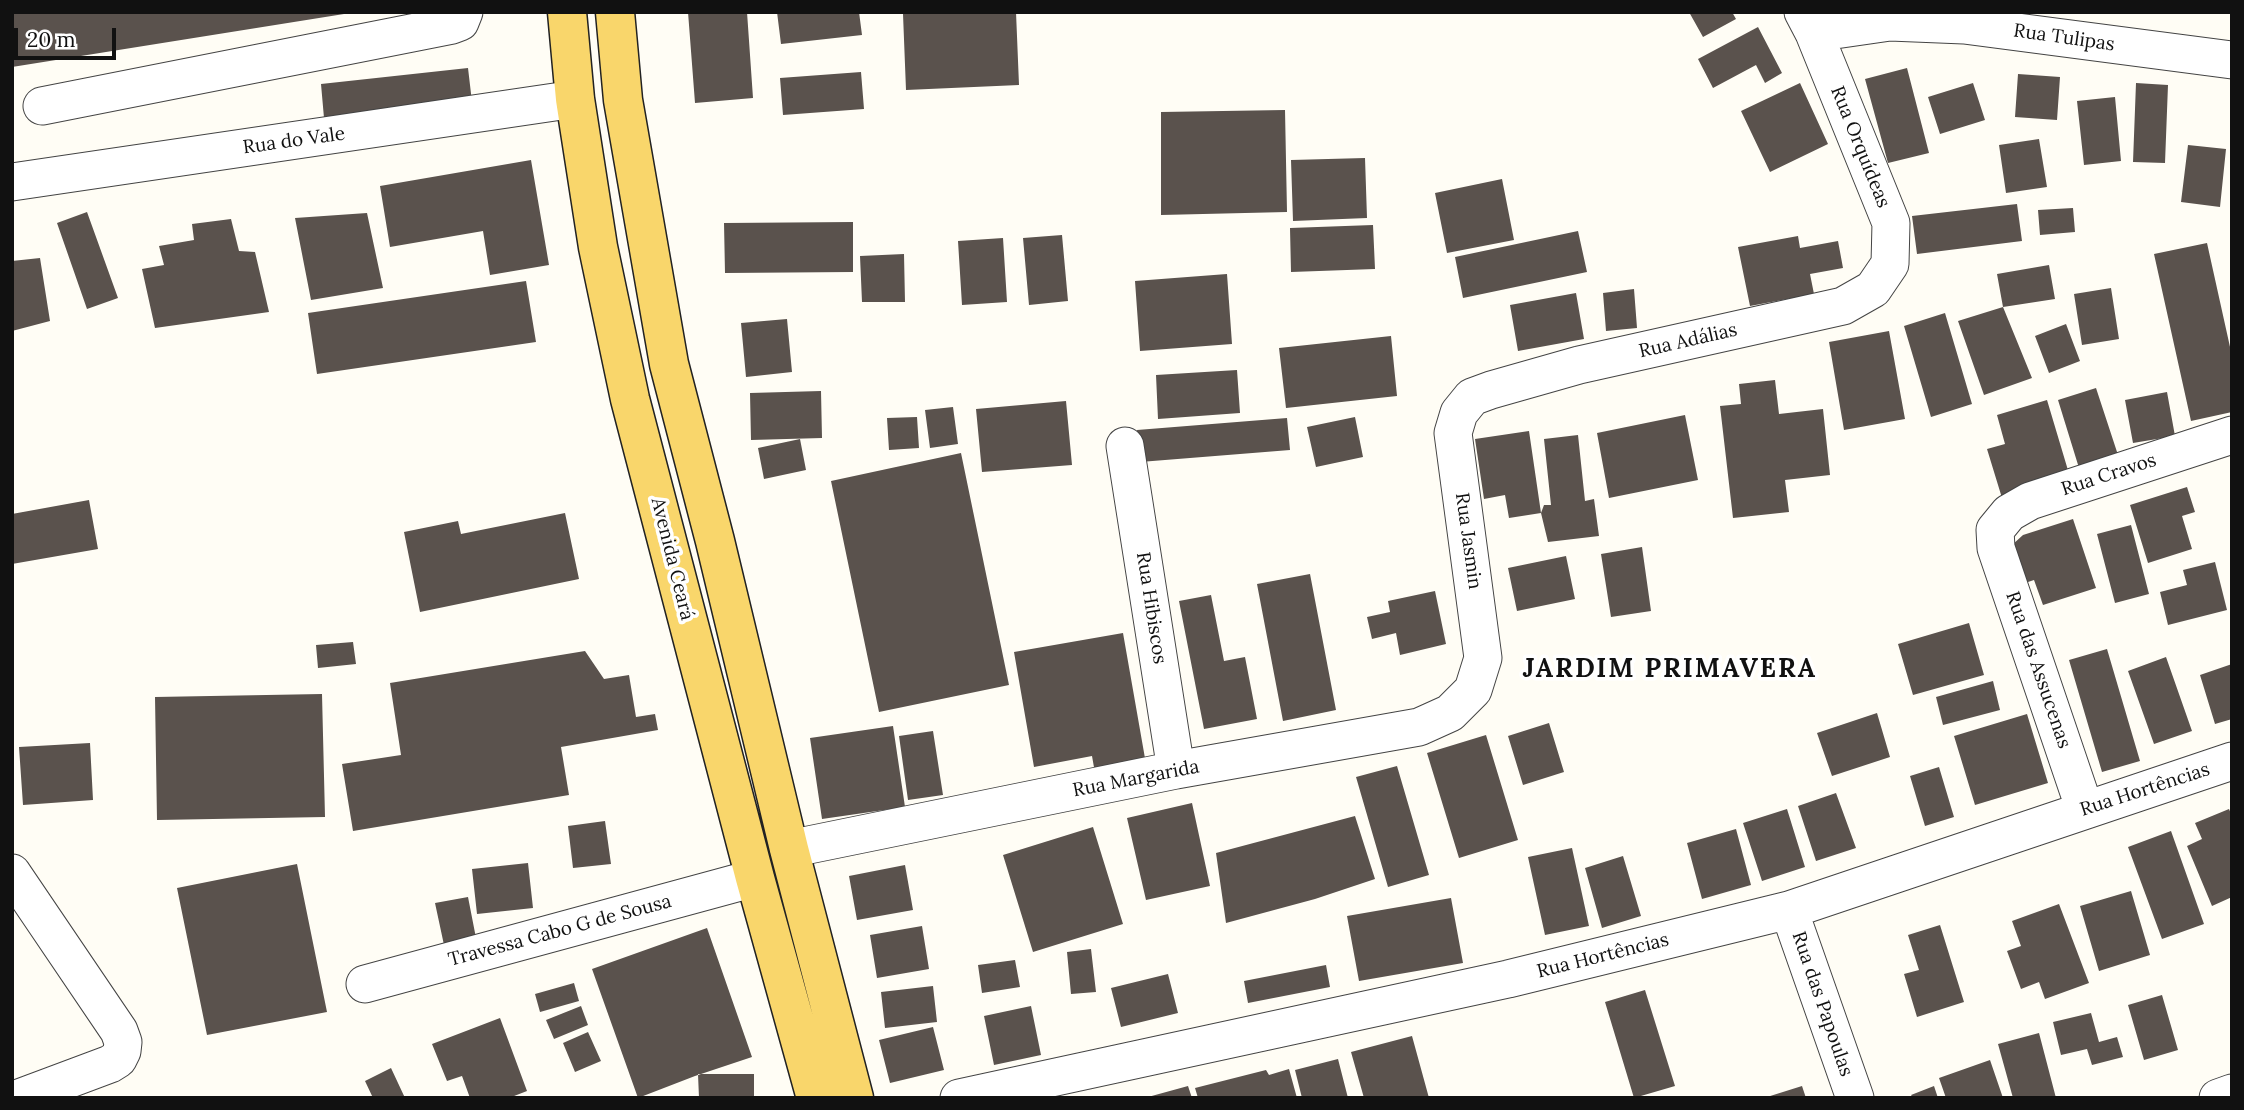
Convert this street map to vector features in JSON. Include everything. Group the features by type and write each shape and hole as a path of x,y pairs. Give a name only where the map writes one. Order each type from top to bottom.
{"main road":[{"name":"Avenida Ceará","path":"567,12 575,99 598,247 630,399 755,878 816,1098"},
{"path":"615,12 623,100 669,364 715,541 789,849 854,1098"}],"street":[{"path":"42,106 452,25 460,22 464,12"},
{"name":"Rua Tulipas","path":"1808,23 1964,25 2232,60"},
{"name":"Rua Orquídeas","path":"1808,23 1891,223 1890,264"},
{"name":"Rua do Vale","path":"12,182 575,99"},
{"name":"Rua Adálias","path":"1472,397 1579,365 1843,306 1873,289 1890,264"},
{"name":"Rua Jasmin","path":"1472,397 1459,413 1453,433 1483,658 1473,690"},
{"name":"Rua Cravos","path":"1995,530 2009,513 2031,502 2232,435"},
{"name":"Rua Hibiscos","path":"1125,446 1176,770"},
{"name":"Rua das Assucenas","path":"1995,530 1996,548 2085,810"},
{"name":"Rua Margarida","path":"789,849 1176,770 1419,727 1450,713 1473,690"},
{"name":"Rua Hortências","path":"959,1098 1508,979 1789,910 2232,761"},
{"path":"12,873 119,1031 123,1042 118,1059 110,1064 19,1098"},
{"name":"Travessa Cabo G de Sousa","path":"365,984 755,878"},
{"name":"Rua das Papoulas","path":"1789,910 1855,1098"},
{"path":"2218,1098 2232,1093"}],"building":[{"path":"12,12 344,12 344,14 12,67"},
{"path":"688,12 747,12 753,98 695,103"},
{"path":"777,12 859,12 862,35 781,44"},
{"path":"1016,12 1019,85 906,90 903,14"},
{"path":"1689,12 1732,12 1736,19 1703,37"},
{"path":"1758,27 1782,73 1765,83 1756,65 1713,88 1698,59"},
{"path":"468,68 472,102 324,118 321,84"},
{"path":"1907,68 1929,153 1888,163 1865,79"},
{"path":"861,72 864,109 783,115 780,78"},
{"path":"2018,74 2060,77 2057,120 2015,117"},
{"path":"1800,83 1828,144 1770,172 1741,111"},
{"path":"1973,83 1985,120 1940,134 1928,97"},
{"path":"2136,83 2168,85 2165,163 2133,162"},
{"path":"2115,97 2121,161 2084,165 2077,101"},
{"path":"1285,110 1287,212 1161,215 1161,112"},
{"path":"2039,139 2047,187 2006,193 1999,145"},
{"path":"2188,145 2226,149 2220,207 2181,202"},
{"path":"1365,158 1367,218 1293,221 1291,160"},
{"path":"531,160 549,265 490,275 483,231 390,247 380,186"},
{"path":"1502,179 1514,240 1447,253 1435,193"},
{"path":"2017,204 2022,241 1917,254 1912,216"},
{"path":"2073,208 2075,232 2040,235 2038,210"},
{"path":"87,212 118,298 87,309 57,223"},
{"path":"367,213 383,288 311,300 295,218"},
{"path":"231,219 239,251 255,252 269,312 155,328 142,269 164,265 159,246 194,240 192,224"},
{"path":"853,222 853,272 725,273 724,223"},
{"path":"1373,225 1375,269 1291,272 1290,228"},
{"path":"1578,231 1587,272 1463,298 1455,257"},
{"path":"1062,235 1068,301 1029,305 1023,238"},
{"path":"1798,236 1800,248 1838,241 1843,268 1810,274 1814,294 1750,306 1738,247"},
{"path":"1003,238 1007,302 962,305 958,241"},
{"path":"2207,243 2232,356 2232,412 2191,421 2154,254"},
{"path":"904,254 905,302 862,302 860,256"},
{"path":"40,258 50,321 12,331 12,261"},
{"path":"2049,265 2055,299 2003,307 1997,274"},
{"path":"1227,274 1232,344 1140,351 1135,281"},
{"path":"526,281 536,342 317,374 308,313"},
{"path":"2111,288 2119,339 2082,345 2074,294"},
{"path":"1634,289 1637,328 1606,331 1603,293"},
{"path":"1576,293 1584,339 1518,351 1510,305"},
{"path":"2003,307 2032,378 1984,395 1958,321"},
{"path":"1945,313 1972,404 1931,417 1904,326"},
{"path":"787,319 792,372 746,377 741,323"},
{"path":"2066,324 2080,361 2049,373 2035,336"},
{"path":"1889,331 1905,419 1844,430 1829,342"},
{"path":"1391,336 1397,396 1286,408 1279,348"},
{"path":"1237,370 1240,413 1158,419 1156,375"},
{"path":"1775,380 1779,414 1823,409 1830,475 1785,480 1789,512 1733,518 1720,406 1741,404 1739,384"},
{"path":"2096,388 2118,455 2079,468 2058,400"},
{"path":"821,391 822,438 751,440 750,393"},
{"path":"2167,392 2175,436 2133,443 2125,400"},
{"path":"2047,400 2070,477 2002,498 1987,449 2005,444 1997,415"},
{"path":"1066,401 1072,465 982,472 976,409"},
{"path":"953,407 958,444 930,448 925,410"},
{"path":"1685,415 1698,480 1609,498 1597,433"},
{"path":"917,417 919,448 889,450 887,418"},
{"path":"1355,417 1363,457 1316,467 1307,427"},
{"path":"1287,418 1290,450 1140,462 1137,430"},
{"path":"1529,431 1541,513 1509,518 1505,495 1484,499 1475,439"},
{"path":"1578,435 1585,501 1594,499 1599,536 1548,542 1541,513 1544,505 1551,505 1544,439"},
{"path":"800,439 806,470 764,479 758,448"},
{"path":"961,453 1009,685 879,712 831,481"},
{"path":"2187,487 2195,512 2182,516 2192,549 2148,563 2130,505"},
{"path":"89,500 98,549 12,564 12,514"},
{"path":"565,513 579,579 420,612 404,532 458,521 461,534"},
{"path":"2073,519 2096,588 2043,605 2034,580 2025,583 2012,545 2023,535"},
{"path":"2131,525 2149,594 2115,603 2097,534"},
{"path":"1642,547 1651,611 1611,617 1601,554"},
{"path":"1566,556 1575,599 1517,611 1508,568"},
{"path":"2215,562 2227,610 2168,625 2160,592 2187,585 2183,570"},
{"path":"1310,574 1336,710 1283,721 1257,584"},
{"path":"1435,591 1446,644 1400,655 1396,633 1372,639 1367,617 1390,612 1388,601"},
{"path":"1211,595 1224,661 1245,657 1257,719 1204,729 1179,601"},
{"path":"1969,623 1984,675 1913,695 1898,644"},
{"path":"1123,633 1146,764 1095,773 1092,756 1034,767 1014,652"},
{"path":"353,642 356,664 318,668 316,645"},
{"path":"2107,649 2140,761 2102,772 2069,660"},
{"path":"585,651 604,679 629,675 636,717 655,714 658,730 561,747 569,795 353,831 342,764 401,755 390,683"},
{"path":"2166,657 2192,731 2154,744 2128,671"},
{"path":"2232,664 2232,719 2215,724 2200,675"},
{"path":"1993,681 2000,710 1943,725 1936,697"},
{"path":"322,694 325,817 157,820 155,697"},
{"path":"1877,713 1890,757 1832,776 1817,733"},
{"path":"2027,714 2048,783 1975,805 1954,736"},
{"path":"1549,723 1564,772 1523,785 1508,736"},
{"path":"893,726 905,807 822,819 810,738"},
{"path":"933,731 943,795 908,800 899,736"},
{"path":"1486,735 1518,840 1459,858 1427,753"},
{"path":"90,743 93,800 23,805 19,747"},
{"path":"1397,766 1429,875 1388,887 1356,777"},
{"path":"1939,767 1954,817 1925,826 1910,776"},
{"path":"1836,793 1856,848 1816,861 1798,806"},
{"path":"1192,803 1210,886 1146,900 1127,818"},
{"path":"1787,809 1805,867 1762,881 1743,823"},
{"path":"2229,809 2232,816 2232,897 2212,906 2187,846 2202,839 2195,823"},
{"path":"1355,816 1375,879 1315,899 1226,923 1216,853"},
{"path":"605,821 611,864 573,868 568,826"},
{"path":"1093,827 1123,924 1033,952 1003,855"},
{"path":"1736,829 1751,885 1702,899 1687,843"},
{"path":"2171,831 2204,924 2162,939 2128,847"},
{"path":"1572,848 1589,926 1545,935 1528,857"},
{"path":"1623,856 1641,916 1602,928 1585,868"},
{"path":"528,863 533,908 477,914 472,869"},
{"path":"297,864 327,1012 207,1035 177,888"},
{"path":"905,865 913,910 857,920 849,876"},
{"path":"2131,891 2150,955 2099,971 2080,906"},
{"path":"468,897 476,938 444,945 435,903"},
{"path":"1451,898 1463,963 1359,981 1347,916"},
{"path":"2059,904 2089,983 2045,999 2039,982 2021,989 2007,951 2021,946 2012,921"},
{"path":"1940,925 1964,1002 1917,1017 1904,974 1919,970 1908,935"},
{"path":"922,926 929,969 877,978 870,935"},
{"path":"707,928 752,1057 638,1098 592,969"},
{"path":"1091,949 1096,992 1071,994 1067,952"},
{"path":"1015,960 1020,987 982,993 978,965"},
{"path":"1326,965 1330,987 1248,1003 1244,981"},
{"path":"1168,974 1178,1013 1121,1027 1111,988"},
{"path":"574,983 579,1001 540,1012 535,994"},
{"path":"933,986 937,1022 885,1028 881,992"},
{"path":"1645,990 1675,1086 1634,1098 1605,1002"},
{"path":"2162,995 2178,1050 2144,1060 2128,1005"},
{"path":"581,1006 588,1025 554,1039 546,1020"},
{"path":"1031,1006 1041,1055 994,1065 984,1016"},
{"path":"2091,1013 2099,1042 2117,1037 2123,1057 2092,1065 2087,1049 2061,1055 2053,1022"},
{"path":"500,1018 527,1091 509,1098 470,1098 462,1076 447,1081 432,1044"},
{"path":"933,1027 944,1070 890,1083 879,1040"},
{"path":"588,1032 601,1061 575,1072 563,1043"},
{"path":"2039,1033 2056,1098 2013,1098 1998,1044"},
{"path":"1412,1036 1429,1098 1364,1098 1351,1052"},
{"path":"1338,1059 1348,1098 1302,1098 1295,1070"},
{"path":"1990,1060 2003,1098 1946,1098 1939,1078"},
{"path":"391,1068 405,1098 373,1098 365,1081"},
{"path":"1289,1069 1297,1098 1198,1098 1195,1088 1266,1070 1269,1075"},
{"path":"698,1074 754,1074 754,1098 699,1098"},
{"path":"1188,1086 1192,1098 1148,1097"},
{"path":"1802,1086 1806,1098 1767,1098 1767,1097"},
{"path":"1934,1086 1938,1098 1913,1098 1911,1095"}],"district":[{"name":"JARDIM PRIMAVERA","path":"1670,670"}]}
